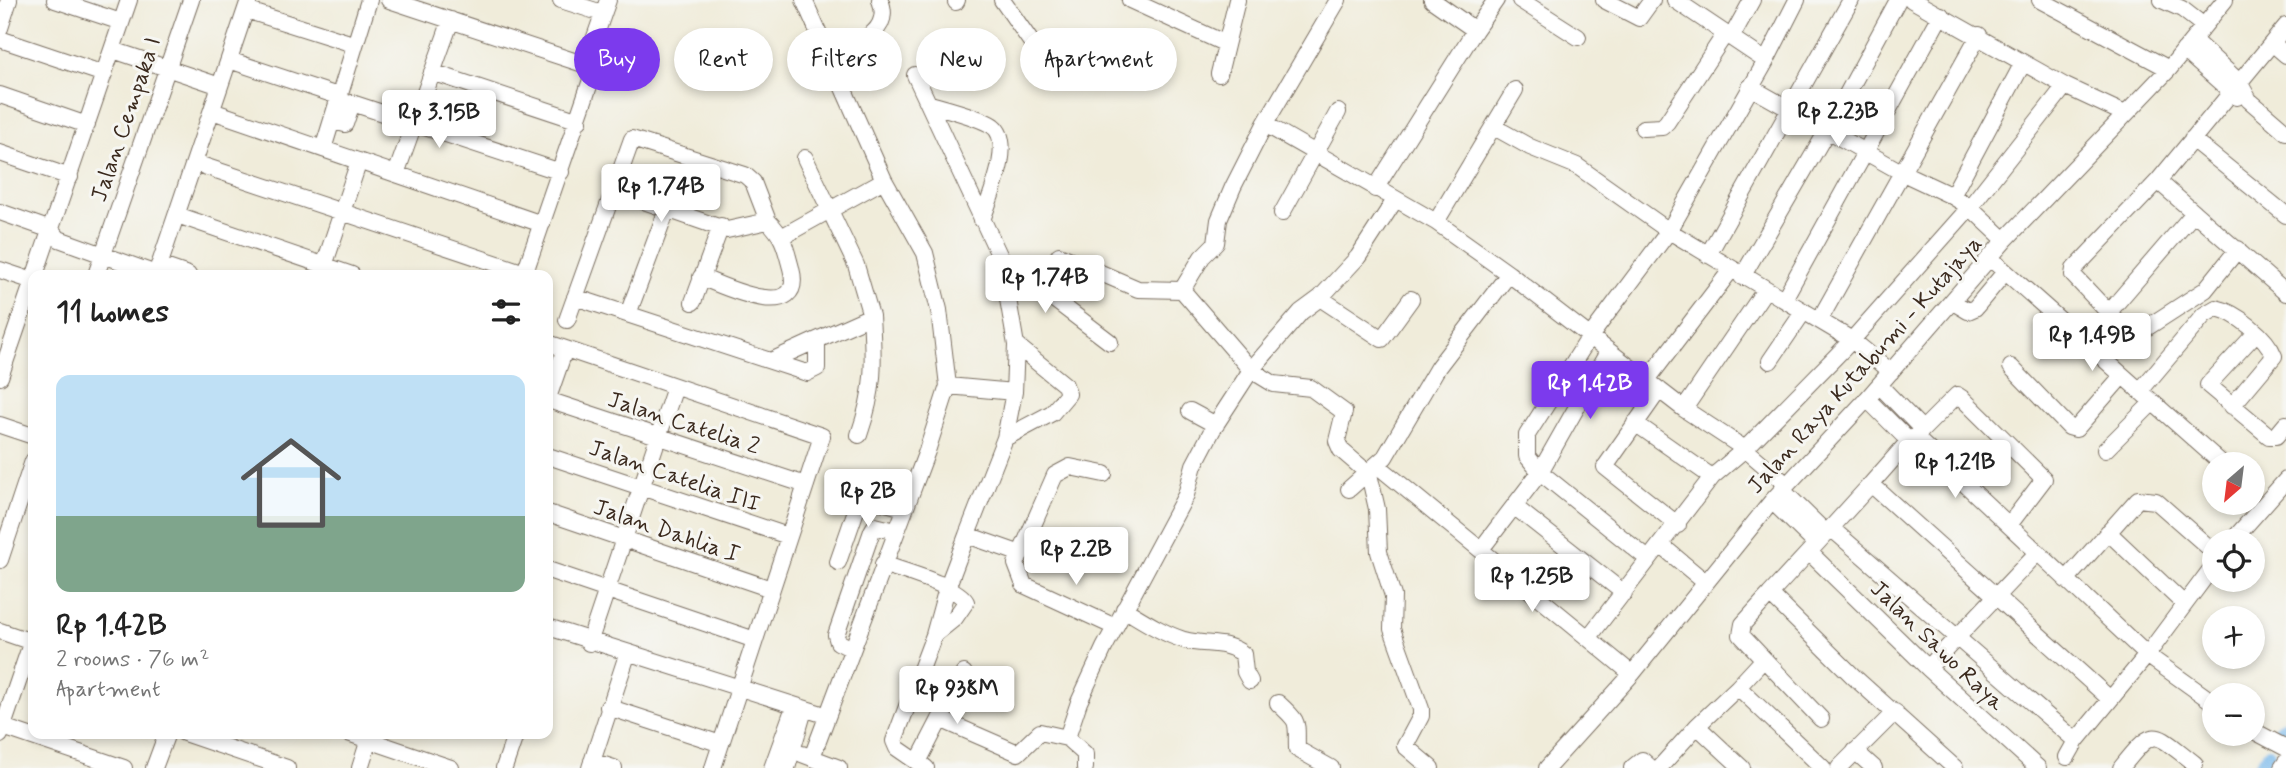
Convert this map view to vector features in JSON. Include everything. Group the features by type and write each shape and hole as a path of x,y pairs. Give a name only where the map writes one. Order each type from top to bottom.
{"street":[{"path":"0,28 9,0"},
{"path":"55,0 121,22"},
{"path":"38,270 129,0"},
{"name":"Jalan Cempaka I","path":"98,270 191,0"},
{"path":"323,149 341,97 353,44 369,0"},
{"path":"389,0 574,61"},
{"path":"561,0 605,7 598,28"},
{"path":"804,0 816,28"},
{"path":"1002,0 1021,28"},
{"path":"1130,0 1224,43"},
{"path":"1219,74 1224,43 1237,0"},
{"path":"1182,290 1202,257 1216,243 1219,220 1265,124 1338,0"},
{"path":"1432,0 1475,30"},
{"path":"1375,189 1496,0"},
{"path":"1520,0 1578,37"},
{"path":"1604,0 1639,18 1652,0"},
{"path":"1675,0 1700,7 1728,36 1766,61"},
{"path":"1643,128 1662,127 1667,122 1752,0"},
{"path":"1648,558 1540,472 1527,456 1527,435 1589,338 1669,231 1766,61 1797,0"},
{"path":"1708,254 1851,0"},
{"path":"1678,525 1605,467 1635,423 1653,385 1737,273 1827,131 1898,0"},
{"path":"1912,0 1979,35 2065,86 2125,114"},
{"path":"2040,0 2169,69"},
{"path":"2162,0 2182,9 2204,26"},
{"name":"Jalan Raya Kutabumi - Kutajaya","path":"1547,768 1632,674 1704,582 1780,492 1867,399 2005,240 2169,69 2225,0"},
{"path":"879,28 884,2"},
{"path":"157,270 247,5 353,44"},
{"path":"1784,299 1941,15"},
{"path":"396,174 451,20"},
{"path":"2238,249 2205,290 2137,334 2126,331 2073,275 2074,269 2158,181 2286,26"},
{"path":"1820,319 1979,35"},
{"path":"0,39 104,74"},
{"path":"2272,43 2286,54"},
{"path":"2189,45 2235,87 2241,100 2249,100 2286,132"},
{"path":"113,50 220,86"},
{"path":"229,60 341,97"},
{"path":"1952,196 2024,63"},
{"path":"432,72 579,121"},
{"path":"915,75 1002,259 1016,345 1014,392 1006,438 947,587"},
{"path":"1589,637 1713,477 1745,449 1852,340 1970,207 2065,86"},
{"path":"1750,87 1864,152 1952,196 1970,207 2005,240"},
{"path":"1436,222 1515,90"},
{"path":"526,270 588,91"},
{"path":"811,757 928,451 948,386 939,310 925,253 884,180 845,91"},
{"path":"0,96 87,125"},
{"path":"333,121 345,124 352,103 561,172"},
{"path":"930,104 993,126 1002,138 1003,153 982,220"},
{"path":"212,111 542,224"},
{"path":"1282,213 1338,112"},
{"path":"1265,124 1436,222 1509,274 1684,409 1745,449 1820,539 1958,637 2076,741"},
{"path":"1494,127 1530,147 1577,166 1669,231 1765,290 1820,319 1852,340 1891,372"},
{"path":"567,320 629,143 637,139 745,175 753,182 768,221 783,236 795,283 792,292 782,299 767,299 701,277"},
{"path":"2192,139 2286,215"},
{"path":"0,153 70,177"},
{"path":"805,158 856,265 871,316 874,367 871,398 859,435"},
{"path":"177,215 323,270 359,161"},
{"path":"195,163 513,270"},
{"path":"783,236 884,180"},
{"path":"2158,181 2286,293"},
{"path":"612,190 731,230 768,221"},
{"path":"1067,738 1079,702 1124,609 1181,506 1194,465 1216,425 1251,370 1301,312 1320,298 1358,257 1395,200"},
{"path":"628,314 668,207"},
{"path":"0,212 51,230 59,239 154,270"},
{"path":"2109,312 2194,213"},
{"path":"693,302 721,226"},
{"path":"1059,255 1138,289 1182,290 1251,370 1274,384 1311,388 1342,410 1345,414 1338,441 1341,450 1482,548 1632,674"},
{"path":"1990,258 2209,452"},
{"path":"1002,259 1111,342"},
{"path":"0,270 28,279"},
{"path":"1953,302 1968,310 1975,308 2005,272"},
{"path":"1349,489 1373,470 1438,367 1509,274"},
{"path":"1684,409 1765,290"},
{"path":"0,377 8,330 28,291"},
{"path":"575,297 676,332 813,372 817,368 817,340"},
{"path":"1320,298 1382,339 1410,299"},
{"path":"2105,450 2204,315 2216,308 2231,311 2274,356 2232,406"},
{"path":"1770,360 1804,311"},
{"path":"773,360 871,316"},
{"path":"2255,334 2208,385 2269,436 2276,436 2286,424"},
{"path":"553,345 822,436 737,688 713,768"},
{"path":"1006,438 1052,414 1068,394 1065,385 1016,345"},
{"path":"553,384 565,349"},
{"path":"1482,548 1540,472 1608,352"},
{"path":"2011,367 2069,427 2076,429 2122,376"},
{"path":"1879,385 1915,436"},
{"path":"948,386 1014,392"},
{"path":"589,643 675,387"},
{"path":"1821,719 1741,635 1743,624 1915,436 1957,394 2042,475 2043,483 2009,525"},
{"path":"1867,399 1915,436 2147,655 2202,694"},
{"name":"Jalan Catelia 2","path":"553,401 658,438 806,485"},
{"path":"1190,411 1216,425"},
{"path":"1635,423 1713,477"},
{"path":"0,425 28,434"},
{"name":"Jalan Catelia III","path":"553,458 788,537"},
{"path":"1104,474 1070,467 1055,475 1016,564 1024,585 1115,627"},
{"path":"1373,470 1379,552 1393,596 1392,629 1421,709 1421,716 1405,746 1431,768"},
{"path":"0,560 28,476"},
{"path":"2246,529 2280,499 2286,480"},
{"path":"1871,484 2110,699"},
{"path":"838,562 861,496 904,508"},
{"path":"2066,580 2138,499 2149,498 2156,501 2202,541"},
{"path":"1515,507 1625,593"},
{"name":"Jalan Dahlia I","path":"553,515 771,589"},
{"path":"852,649 838,642 836,635 872,531 875,526 896,531"},
{"path":"2108,533 2184,604"},
{"path":"967,535 1021,554"},
{"name":"Jalan Sawo Raya","path":"1820,539 1928,668 2038,768"},
{"path":"1662,546 1704,582"},
{"path":"1928,668 2038,552"},
{"path":"883,564 947,587 964,597 966,602 955,618 934,635 894,741 897,748 922,765 940,719 964,673"},
{"path":"553,572 755,640"},
{"path":"2067,757 2076,741 2147,655 2202,581"},
{"path":"1770,594 1854,677 1955,768"},
{"path":"1124,609 1158,630 1187,640 1232,645 1243,654 1245,672 1250,681"},
{"path":"0,631 28,639"},
{"path":"553,632 825,715"},
{"path":"614,768 591,764 626,655"},
{"path":"1659,768 1763,660"},
{"path":"27,680 1,732 124,768"},
{"path":"1738,687 1823,768"},
{"path":"1278,703 1293,717 1300,729 1297,749 1331,768"},
{"path":"608,707 721,744"},
{"path":"787,768 793,751 799,709"},
{"path":"772,768 799,709"},
{"path":"1839,768 1895,712"},
{"path":"940,719 1014,753 1023,750 1040,732 1067,738 1085,754 1085,768"},
{"path":"1697,726 1742,768"},
{"path":"2121,768 2144,738 2151,736 2160,737 2197,767"},
{"path":"2265,737 2286,748"},
{"path":"155,768 165,739"},
{"path":"202,739 287,768"},
{"path":"360,768 369,739"},
{"path":"375,739 451,768"},
{"path":"504,768 513,739"},
{"path":"793,751 839,768"},
{"path":"1855,751 1874,768"},
{"path":"1632,768 1642,760 1651,768"},
{"path":"2282,768 2286,762"}],"waterway":[{"path":"2282,735 2286,730"},
{"path":"2258,768 2269,753"}]}
